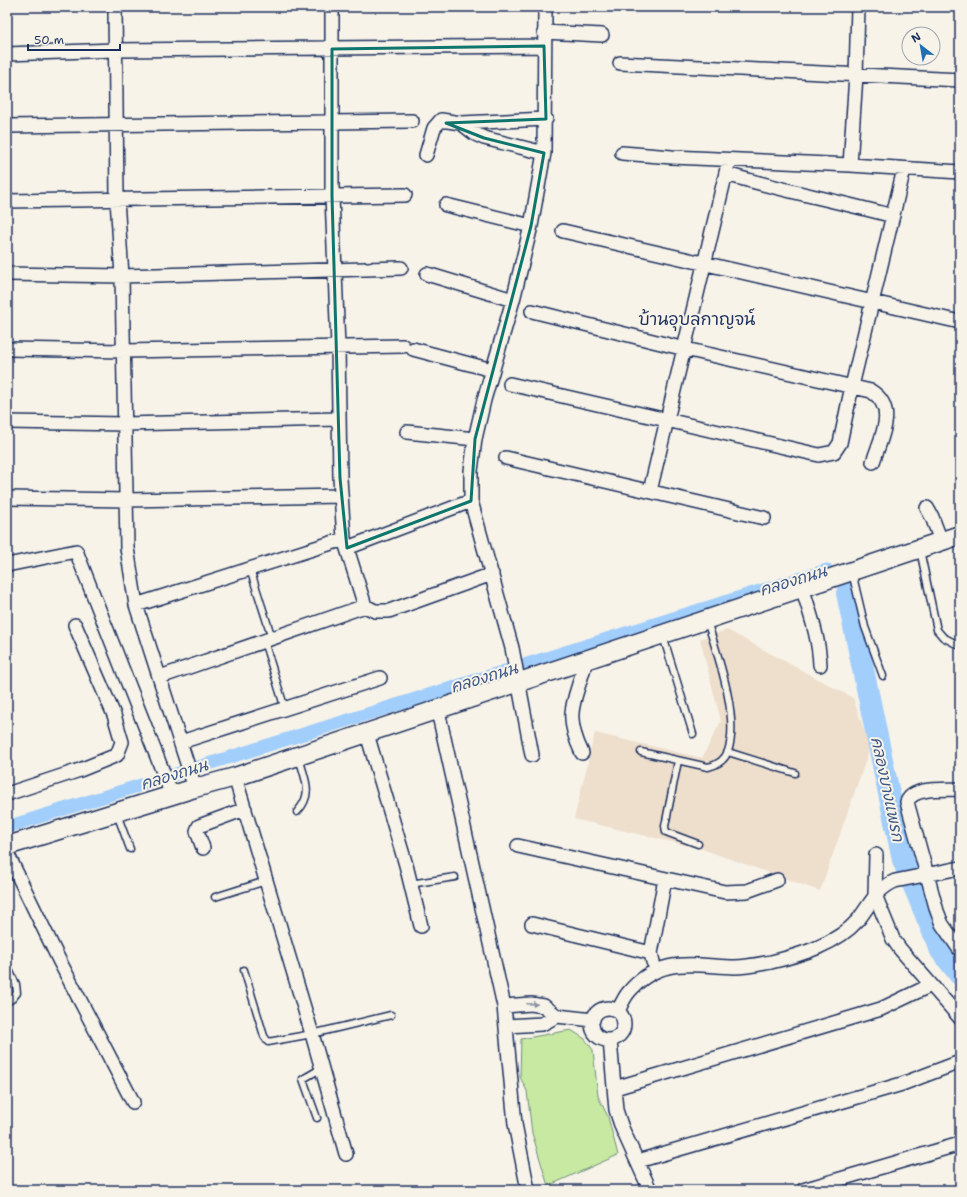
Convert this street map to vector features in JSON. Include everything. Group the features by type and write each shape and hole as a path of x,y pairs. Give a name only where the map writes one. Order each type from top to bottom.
{"street":[{"path":"115,7 115,124 117,199 122,276 127,548 136,605 194,783"},
{"path":"332,7 332,196 338,347 341,496 345,543 365,606"},
{"path":"532,755 512,648 471,501 475,439 492,370 513,300 531,226 544,152 546,119 544,46 545,7"},
{"path":"850,165 856,75 858,7"},
{"path":"544,32 602,34"},
{"path":"7,54 114,50 544,46"},
{"path":"620,63 960,80"},
{"path":"426,155 434,128 441,120 461,122 546,119"},
{"path":"7,126 412,121"},
{"path":"461,122 475,134 484,138 544,152"},
{"path":"622,153 960,172"},
{"path":"650,491 729,160"},
{"path":"510,384 806,452 828,454 834,452 840,443 852,386 904,169"},
{"path":"726,174 762,184 819,196 893,216"},
{"path":"7,201 405,195"},
{"path":"446,205 531,226"},
{"path":"563,230 960,322"},
{"path":"7,274 122,276 402,268"},
{"path":"427,274 513,300"},
{"path":"532,311 685,349 870,390 879,396 884,402 886,412 884,427 872,462"},
{"path":"7,349 124,351 408,347 492,370"},
{"path":"7,422 125,424 339,419"},
{"path":"407,432 475,439"},
{"path":"506,458 764,518"},
{"path":"7,498 126,500 341,496"},
{"path":"136,605 250,569 345,543 471,501"},
{"path":"930,512 940,538"},
{"path":"7,846 172,794 194,783 236,777 438,711 518,678 586,660 920,548 940,538 960,535"},
{"path":"7,565 76,551 172,794"},
{"path":"160,677 365,606 375,610 389,611 492,574"},
{"path":"802,587 815,628 820,652 820,665"},
{"path":"7,794 80,770 116,755 122,742 114,715 75,625"},
{"path":"582,753 572,728 571,713 586,660"},
{"path":"182,745 380,678"},
{"path":"438,711 504,1006 515,1124 528,1190"},
{"path":"367,734 421,926"},
{"path":"236,777 346,1154"},
{"path":"958,944 942,924 924,875 907,802 909,798 922,792 960,789"},
{"path":"203,848 198,831 199,826 245,809"},
{"path":"518,846 735,893 747,891 777,880"},
{"path":"7,853 59,960 133,1102"},
{"path":"876,855 875,895 897,944 960,1018"},
{"path":"618,1011 628,993 655,971 672,966 690,964 737,967 751,966 772,962 815,948 834,939 849,929 875,895 886,885 895,881 960,868"},
{"path":"655,971 651,953 665,879"},
{"path":"532,924 651,953"},
{"path":"615,1088 881,1009 931,985"},
{"path":"504,1006 531,1004 544,1006 557,1016 593,1020"},
{"path":"606,1008 618,1011 624,1022 624,1028 621,1034 610,1040 604,1040 594,1032 593,1020 596,1014 606,1008"},
{"path":"506,1026 542,1024 557,1016"},
{"path":"610,1040 616,1110 650,1190"},
{"path":"638,1162 902,1084 960,1062"},
{"path":"803,1190 960,1144"}],"lane":[{"path":"920,548 937,630 943,637 960,646"},
{"path":"250,569 285,709"},
{"path":"852,570 865,627 883,676"},
{"path":"641,752 708,767 716,765 722,761 728,752 731,740 729,711 723,672 707,620"},
{"path":"662,634 687,709 693,734"},
{"path":"728,752 796,773"},
{"path":"297,812 307,798 307,789 299,756"},
{"path":"678,761 665,826 666,832 698,844"},
{"path":"116,812 130,849"},
{"path":"410,884 455,877"},
{"path":"214,897 266,880"},
{"path":"7,966 16,984 17,993 7,1002"},
{"path":"244,970 264,1036 268,1042 312,1034 391,1015"},
{"path":"317,1118 304,1079 322,1068"}],"highlighted area":[{"path":"544,46 546,119 446,123 484,138 544,153 531,226 475,439 471,501 347,548 340,478 332,196 332,49"}],"shaded area":[{"path":"727,630 853,698 870,748 820,891 702,849 574,819 595,733 702,758 721,721 700,639"}],"green space":[{"path":"571,1030 585,1039 593,1050 598,1096 608,1117 618,1155 548,1186 532,1133 527,1091 520,1077 521,1039"}],"waterway":[{"name":"คลองถนน","path":"7,827 827,570"},
{"name":"คลองบางแพรก","path":"847,593 903,860 941,951 960,975"}],"district":[{"name":"บ้านอุบลกาญจน์","path":"697,319"}]}
